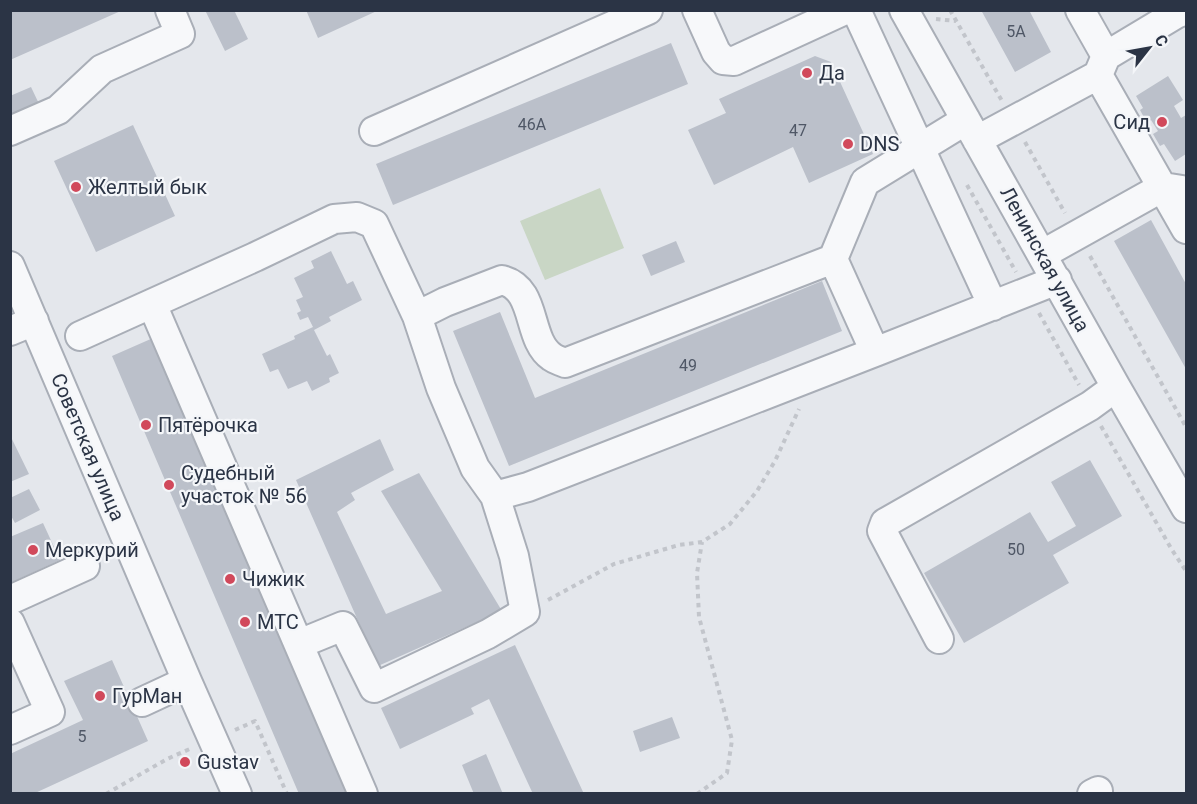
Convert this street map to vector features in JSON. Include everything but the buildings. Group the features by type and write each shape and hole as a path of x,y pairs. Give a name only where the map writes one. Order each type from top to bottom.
{"street":[{"path":"10,131 58,110 102,69 180,34 170,10"},
{"path":"374,130 648,10"},
{"path":"697,10 716,52 723,60 734,61 845,10"},
{"path":"856,10 993,306"},
{"name":"Ленинская улица","path":"904,10 1186,508"},
{"path":"1080,10 1102,65 1175,189 1186,229"},
{"path":"417,316 445,302 501,280 510,282 522,292 541,343 551,356 566,363 833,259 865,182 920,148 971,130 1102,65 1176,14 1186,10"},
{"path":"1043,254 1175,189"},
{"path":"80,336 334,219 357,217 374,224 417,316 441,388 475,468 495,496 514,556 525,612 488,634 374,688 344,626 299,644"},
{"path":"833,259 874,352"},
{"name":"Советская улица","path":"10,266 22,326 237,794"},
{"path":"495,496 528,487 1057,280"},
{"path":"152,304 363,794"},
{"path":"939,639 882,531 885,523 1090,406 1116,387"},
{"path":"10,600 85,566"},
{"path":"10,623 50,712 10,730"},
{"path":"142,702 187,681"}],"path":[{"path":"525,612 614,564 679,545 702,542 730,524 757,491 775,461 801,406"},
{"path":"698,794 727,772 732,740 699,617 697,573 702,542"},
{"path":"106,794 167,759"}],"green space":[{"path":"600,188 624,248 545,280 520,221"}],"place":[{"name":"Да","path":"807,73"},
{"name":"Сид","path":"1162,122"},
{"name":"DNS","path":"848,144"},
{"name":"Желтый бык","path":"76,187"},
{"name":"Пятёрочка","path":"146,425"},
{"name":"Судебный участок № 56","path":"169,485"},
{"name":"Меркурий","path":"33,550"},
{"name":"Чижик","path":"230,579"},
{"name":"МТС","path":"245,622"},
{"name":"ГурМан","path":"100,696"},
{"name":"Gustav","path":"185,762"}]}
